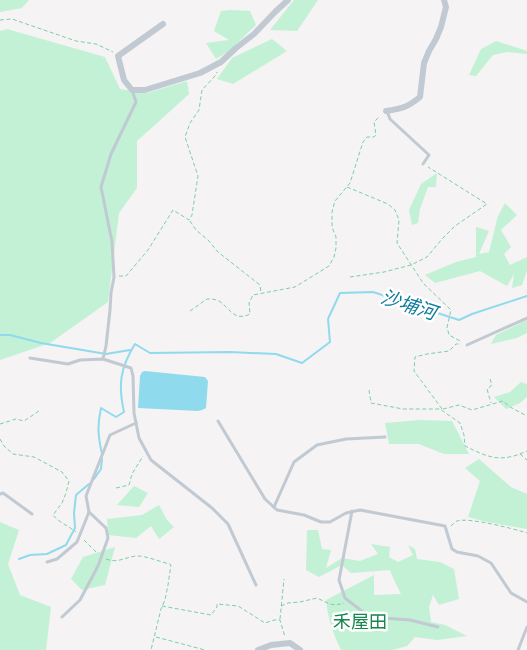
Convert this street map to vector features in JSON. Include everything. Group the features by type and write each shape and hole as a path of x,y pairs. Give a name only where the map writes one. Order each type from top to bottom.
{"street":[{"path":"163,24 118,56 124,80 132,90 145,90 200,73 221,62 254,34 288,0"},
{"path":"386,111 402,109 420,97 424,63 441,26 446,7 444,0"},
{"path":"258,650 271,645 290,642 300,650"}],"lane":[{"path":"103,359 114,277 112,242 101,187 111,154 136,102 132,90"},
{"path":"386,111 390,119 430,155 423,164"},
{"path":"467,344 527,318"},
{"path":"30,358 68,364 80,360 103,359 131,368 134,413 139,438 146,452 151,460 212,508 228,524 256,585"},
{"path":"218,420 265,499 277,510 304,515 321,522 330,522 346,513 360,510 445,526 452,549 457,552 478,556 491,563 512,593 527,602"},
{"path":"47,562 57,559 76,542 89,512 86,496 110,435 136,423"},
{"path":"274,507 294,462 317,445 346,439 385,437"},
{"path":"0,494 4,493 32,514"},
{"path":"62,617 80,600 98,566 108,538 106,528 89,512"},
{"path":"352,512 339,580 345,598 363,612 383,618 410,620 438,627"},
{"path":"518,650 527,627"}],"path":[{"path":"0,20 12,19 76,41 96,44 118,56"},
{"path":"189,220 192,214 198,176 184,137 190,123 199,110 202,90 215,76 221,62"},
{"path":"190,311 207,299 212,299 217,300 236,316 244,317 250,314 249,303 253,295 295,287 329,266 336,248 336,237 332,227 332,212 335,201 350,183 363,142 367,137 374,137 376,135 374,122 386,111"},
{"path":"350,277 384,272 411,265 427,257 455,226 488,204 423,164"},
{"path":"347,187 388,204 395,210 399,220 397,243 423,283 451,310 447,327 449,335 467,344"},
{"path":"114,277 126,276 148,250 173,210 189,220 196,230 218,252 260,285 261,293"},
{"path":"467,344 456,344 449,351 415,357 414,371 441,409 460,423 465,446 489,457 506,458 527,451"},
{"path":"490,379 492,385 487,388 491,404"},
{"path":"369,390 370,403 404,409 441,409 460,405 472,410 503,400 510,407 527,416"},
{"path":"0,424 16,419 24,421 39,411"},
{"path":"0,439 4,446 13,454 34,457 62,472 69,481 62,503 53,515 79,534 86,544 105,559 112,561 139,556 170,564 165,600 151,650"},
{"path":"116,488 129,485 132,474 146,452"},
{"path":"520,454 527,460"},
{"path":"446,530 458,520 472,520 527,533"},
{"path":"284,579 280,620 286,643"},
{"path":"281,606 317,598 337,606 349,601"},
{"path":"162,606 212,615 217,604 238,606 265,623 280,620"},
{"path":"155,636 205,650"}],"green space":[{"path":"0,0 29,0 22,8 0,12"},
{"path":"294,0 318,0 297,31 270,30"},
{"path":"221,11 250,11 256,25 229,51 216,59 206,43 229,40 214,31"},
{"path":"7,29 105,57 120,89 147,93 187,81 189,94 137,141 137,188 119,213 108,302 50,343 0,360 0,31"},
{"path":"272,39 287,51 233,84 217,79 232,58"},
{"path":"496,41 527,51 527,54 507,52 493,55 476,76 469,75 481,49"},
{"path":"437,173 436,187 428,187 420,209 418,223 412,225 409,210 421,184"},
{"path":"505,203 517,215 501,230 511,247 504,254 510,265 527,257 527,271 522,285 512,288 514,274 507,286 480,271 435,283 425,275 456,262 476,257 476,227 489,231 479,254 489,252 498,216"},
{"path":"527,320 527,333 517,338 491,344 496,335"},
{"path":"521,382 527,384 527,397 520,403 506,409 494,397 510,392"},
{"path":"420,420 452,421 469,454 444,454 419,444 389,444 385,423"},
{"path":"479,459 511,487 527,494 527,529 468,517 480,481 465,468"},
{"path":"134,486 148,493 139,507 117,505"},
{"path":"159,505 167,520 174,527 159,539 151,526 136,538 108,535 107,519 142,515"},
{"path":"0,522 19,530 8,564 20,595 51,607 46,650 0,650"},
{"name":"禾屋田","path":"307,530 318,530 322,549 331,550 326,568 342,558 360,561 378,554 371,544 390,547 389,557 398,562 413,555 408,545 415,549 417,559 440,562 454,569 459,599 439,605 433,595 429,607 431,622 445,625 467,636 437,640 415,637 407,646 392,650 341,650 331,626 326,600 374,575 374,595 401,594 390,570 351,573 342,565 319,577 306,570"},
{"path":"115,547 105,585 82,590 71,579 83,557"}],"water":[{"path":"145,371 205,377 208,381 206,408 198,411 138,408 140,376"}],"waterway":[{"name":"沙埔河","path":"102,454 98,431 101,408 116,417 124,412 121,393 123,369 135,344 150,353 230,352 276,354 302,363 330,342 328,319 340,293 373,292 459,320 527,296"},
{"name":"沙埔河","path":"0,335 10,335 41,343 106,354 130,350"},
{"path":"94,479 101,469 102,459"},
{"path":"19,559 30,555 47,554 66,545 75,528 76,495 89,484"}]}
